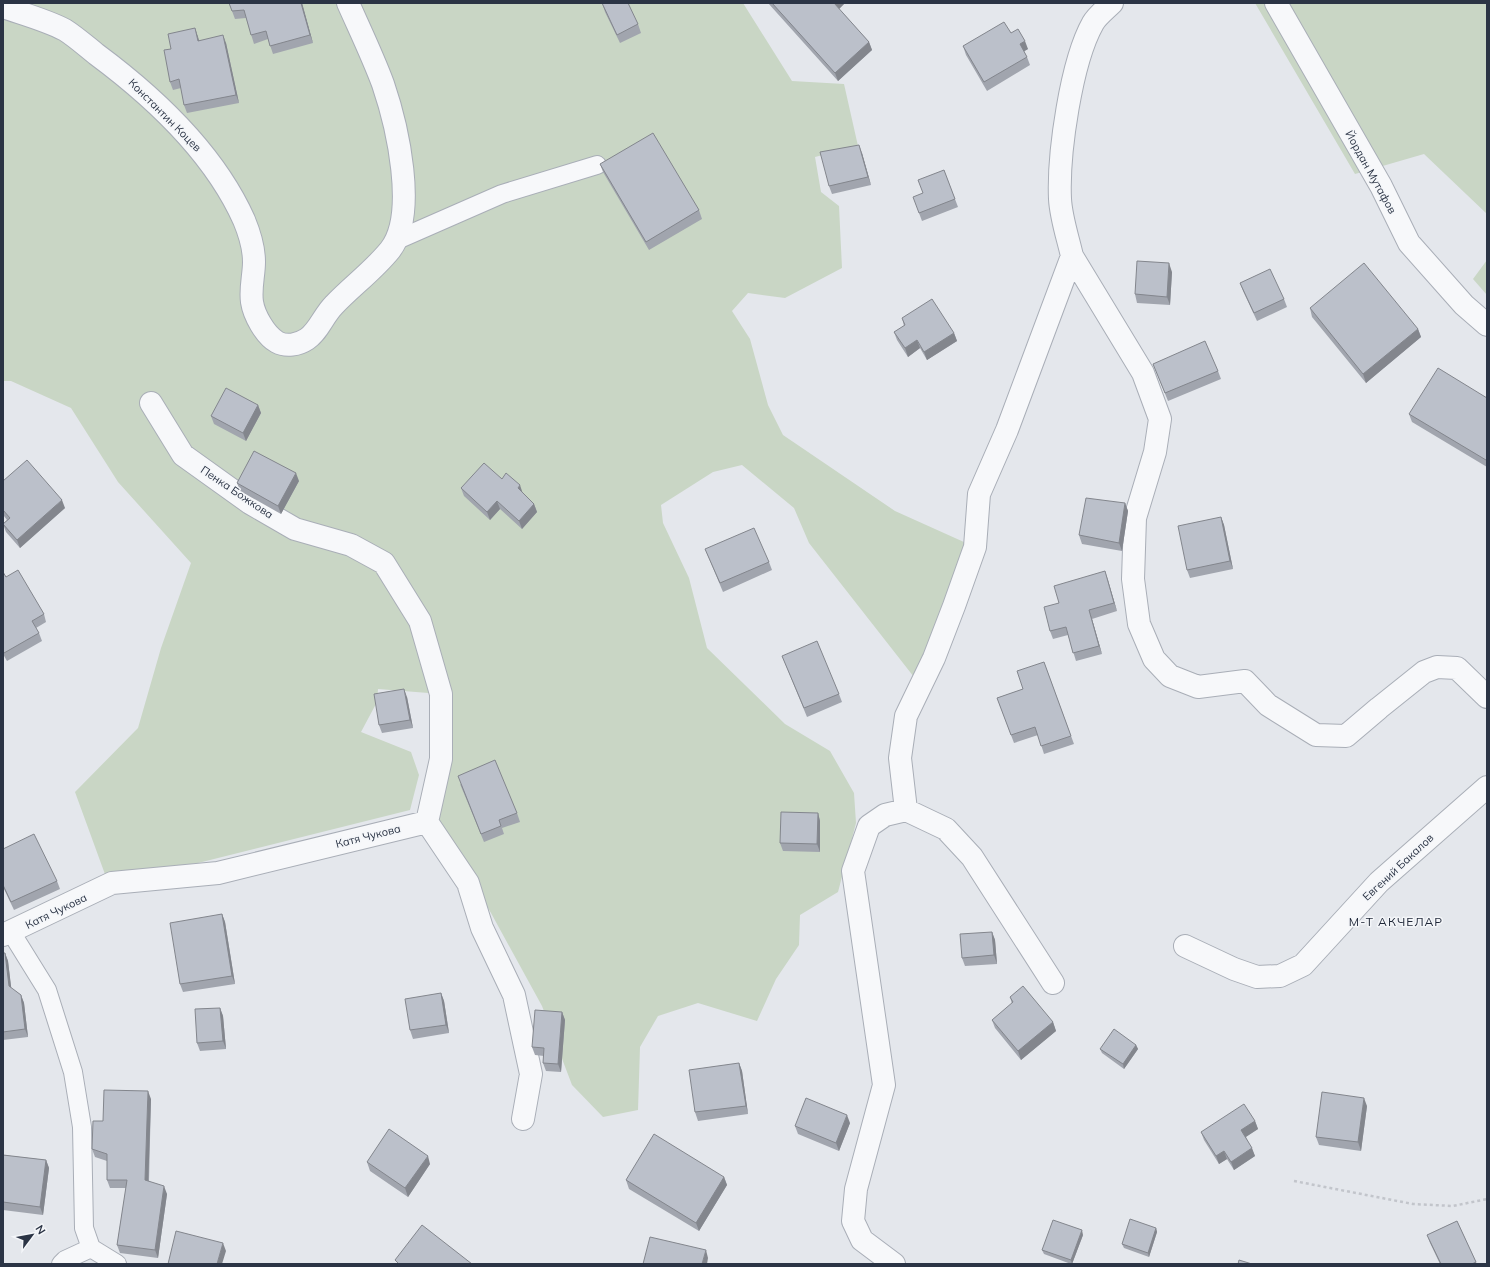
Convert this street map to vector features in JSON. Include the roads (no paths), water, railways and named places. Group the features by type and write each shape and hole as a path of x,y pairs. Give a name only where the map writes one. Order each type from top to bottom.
{"street":[{"name":"Константин Коцев","path":"3,7 64,30 123,74 188,136 206,156 221,178 244,221 251,240 254,261 252,303 265,330 277,341 293,345 305,341 313,334 332,306 378,265 397,240 404,210 403,164 383,85 348,3"},
{"path":"1112,3 1094,22 1083,44 1074,81 1062,151 1060,200 1072,256 1144,373 1160,419 1155,452 1135,518 1133,579 1139,624 1154,659 1170,676 1198,687 1245,680 1268,705 1316,735 1346,736 1424,672 1436,667 1457,668 1487,697"},
{"name":"Йордан Мутафов","path":"1276,3 1380,186 1409,243 1464,305 1487,325"},
{"path":"906,810 900,758 906,716 934,658 954,606 975,547 979,494 1007,430 1072,256"},
{"name":"Пенка Божкова","path":"151,403 183,454 250,503 294,530 351,545 384,563 420,621 441,694 441,759 427,822"},
{"name":"Евгений Бакалов","path":"1185,946 1234,969 1257,977 1280,976 1303,965 1379,882 1487,787"},
{"path":"894,1264 862,1240 854,1221 856,1189 884,1085 853,871 869,826 885,815 906,810 946,829 972,857 1053,983"},
{"path":"427,822 468,882 482,928 514,995 531,1074 523,1119"},
{"name":"Катя Чукова","path":"7,934 112,883 218,873 427,822"}],"lane":[{"path":"397,240 502,194 597,165"},
{"path":"7,934 47,990 73,1072 82,1127 84,1228 90,1248 117,1264"},
{"path":"62,1264 64,1260 90,1248"}],"district":[{"name":"М-Т АКЧЕЛАР","path":"1396,922"}]}
